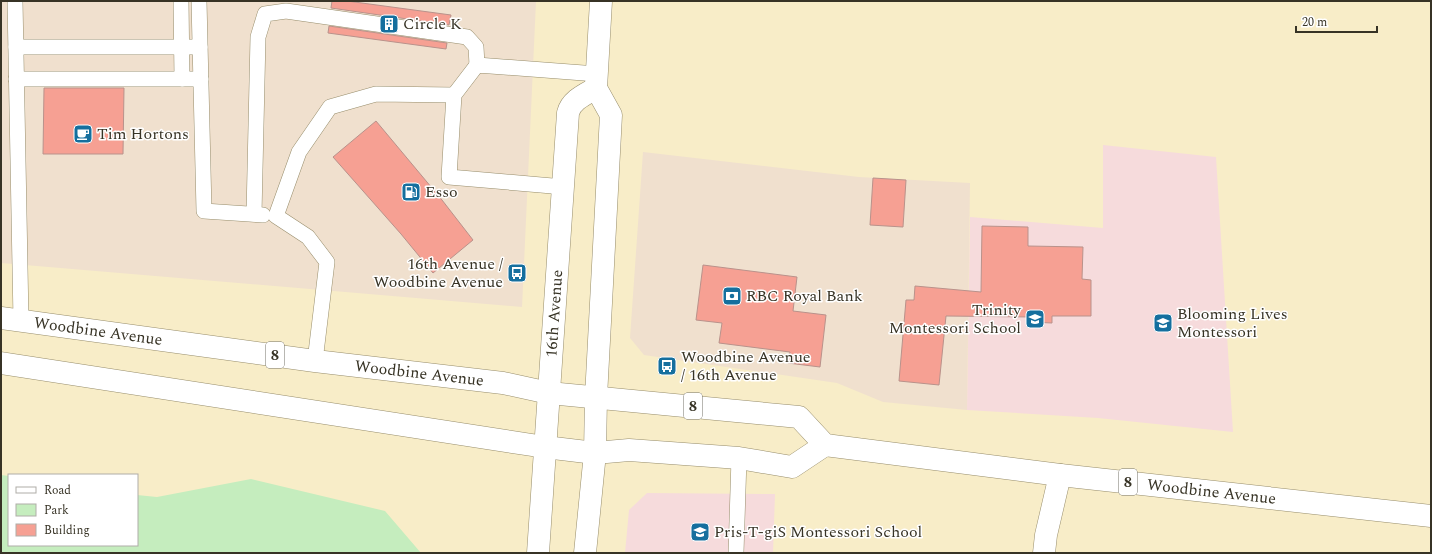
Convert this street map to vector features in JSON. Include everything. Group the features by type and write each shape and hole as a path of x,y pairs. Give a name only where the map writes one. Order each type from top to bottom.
{"main road":[{"path":"585,553 595,453 596,397 612,115 597,81 601,1"},
{"name":"16th Avenue","path":"538,553 569,109 576,100 597,81"},
{"name":"Woodbine Avenue","path":"11,319 315,361 503,383 549,393 799,417 825,445 1060,475 1431,516"},
{"path":"1,363 545,447 595,453 629,450 739,458 792,467 825,445"},
{"path":"1044,553 1046,535 1060,475"}],"lane":[{"path":"11,319 16,79 15,1"},
{"path":"181,1 182,79"},
{"path":"199,1 204,211 276,216 308,237 327,262 315,361"},
{"path":"254,214 258,37 265,14 286,11 467,37 476,47 477,65 454,95 449,177 564,187"},
{"path":"16,47 200,47"},
{"path":"477,65 597,81"},
{"path":"16,79 201,79"},
{"path":"276,216 299,152 330,107 376,94 454,95"},
{"path":"736,553 739,458"}],"shaded area":[{"path":"1,1 536,1 522,307 1,263"},
{"path":"1103,145 1216,157 1233,432 1098,418 967,410 970,217 1103,228"},
{"path":"643,152 859,177 970,183 967,410 883,402 837,383 644,355 630,338"},
{"name":"Pris-T-giS Montessori School","path":"647,493 775,494 773,553 625,553 629,510"}],"green space":[{"path":"1,475 8,476 8,546 138,546 138,495 157,497 251,479 385,511 421,553 1,553"}],"building":[{"path":"332,1 347,1 451,15 449,25 331,8"},
{"path":"329,26 447,43 446,49 328,33"},
{"name":"Tim Hortons","path":"44,88 124,88 123,154 43,154"},
{"path":"376,121 442,200 473,240 433,273 401,234 333,157"},
{"path":"873,178 906,180 903,227 870,225"},
{"path":"982,226 1028,227 1028,246 1083,247 1082,279 1091,280 1091,316 1052,316 1052,323 1030,322 1030,317 946,316 939,385 899,381 906,300 914,300 915,286 981,292"},
{"path":"703,265 797,277 793,311 826,315 820,367 788,363 790,352 719,343 722,323 696,320"}],"place":[{"name":"Circle K","path":"389,24"},
{"name":"Tim Hortons","path":"83,134"},
{"name":"Esso","path":"411,192"},
{"name":"16th Avenue / Woodbine Avenue","path":"517,273"},
{"name":"RBC Royal Bank","path":"732,296"},
{"name":"Trinity Montessori School","path":"1035,319"},
{"name":"Blooming Lives Montessori","path":"1163,323"},
{"name":"Woodbine Avenue / 16th Avenue","path":"667,366"},
{"name":"Pris-T-giS Montessori School","path":"700,532"}]}
